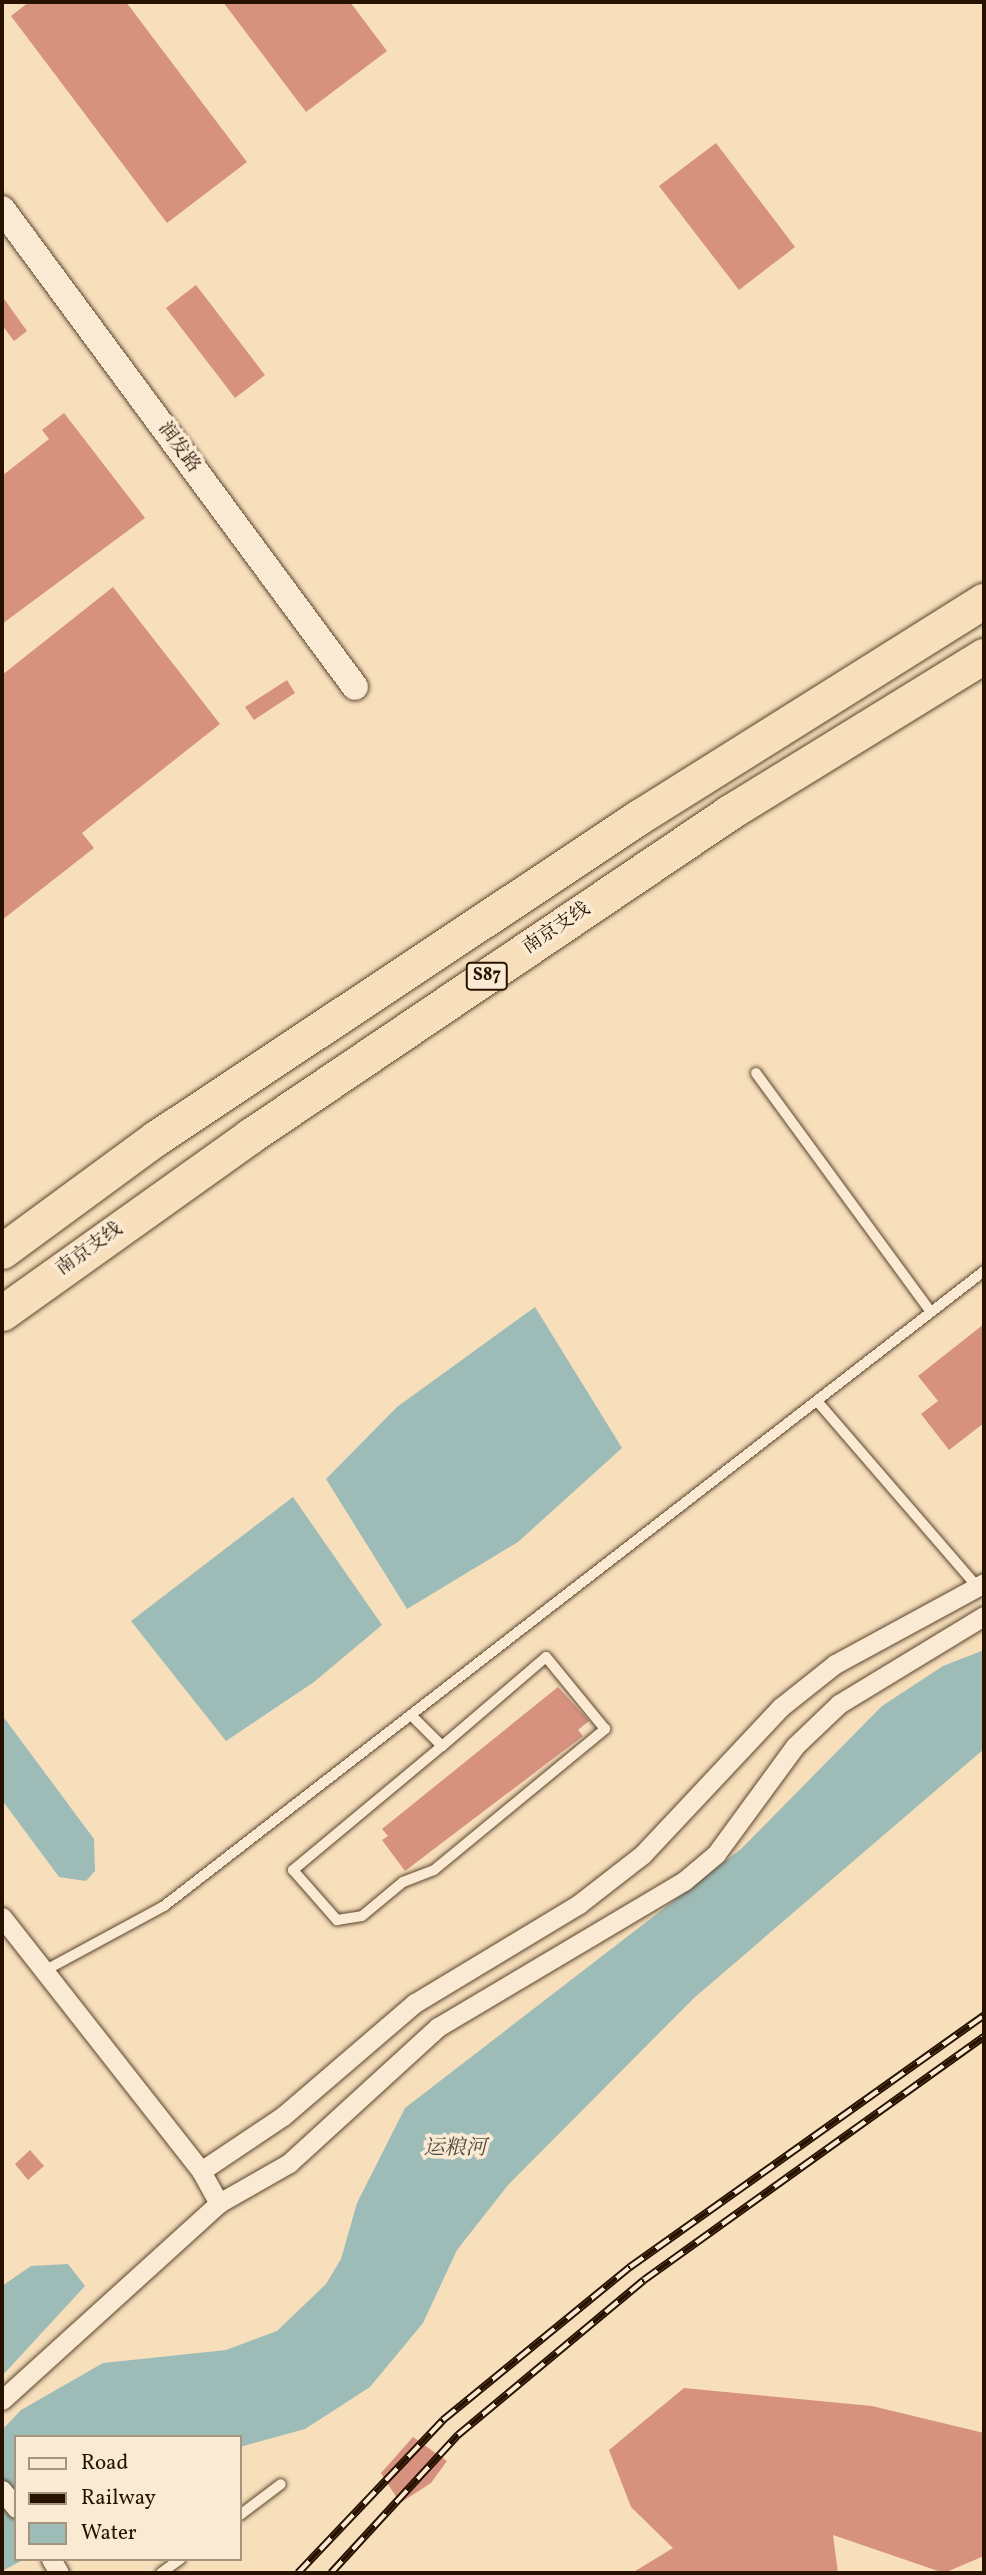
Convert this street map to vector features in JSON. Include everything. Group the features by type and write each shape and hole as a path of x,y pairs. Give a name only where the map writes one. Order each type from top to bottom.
{"highway":[{"name":"S87","path":"2,1251 156,1138 639,817 984,601"},
{"name":"南京支线","path":"2,1313 250,1136 719,820 984,656"}],"street":[{"name":"润发路","path":"2,209 355,687"},
{"path":"201,2171 283,2116 415,2003 579,1905 642,1855 781,1707 835,1664 980,1584"},
{"path":"2,2400 219,2203 289,2163 438,2027 684,1881 716,1854 795,1746 839,1704 984,1616"},
{"path":"2,1917 201,2171 219,2203"},
{"path":"2,2490 14,2505"}],"lane":[{"path":"756,1073 932,1312"},
{"path":"44,1971 164,1906 984,1271"},
{"path":"817,1401 980,1584"},
{"path":"545,1657 605,1729 433,1870 403,1882 362,1916 337,1920 293,1870 442,1746 545,1657"},
{"path":"411,1715 442,1746"},
{"path":"242,2513 281,2484"},
{"path":"161,2573 177,2561"}],"water":[{"path":"535,1307 622,1448 518,1542 407,1609 326,1479 397,1407"},
{"path":"293,1497 382,1625 314,1682 226,1741 131,1621"},
{"name":"运粮河","path":"984,1650 984,1749 694,1998 508,2185 457,2250 423,2323 370,2387 305,2429 242,2446 242,2435 14,2435 14,2561 21,2561 2,2571 2,2430 21,2410 103,2363 226,2350 277,2331 326,2284 341,2259 357,2203 405,2108 741,1849 882,1706 943,1666"},
{"path":"2,1715 94,1839 95,1871 86,1881 59,1877 2,1800"},
{"path":"68,2264 85,2286 2,2376 2,2286 31,2266"}],"building":[{"path":"29,2 126,2 247,162 167,223 11,16"},
{"path":"223,2 350,2 387,51 306,112"},
{"path":"716,143 795,247 739,290 659,186"},
{"path":"196,285 265,375 235,398 166,308"},
{"path":"2,296 27,331 14,341 2,325"},
{"path":"64,413 145,518 2,624 2,476 49,439 42,430"},
{"path":"113,587 220,724 82,833 94,848 2,920 2,675"},
{"path":"287,680 295,693 254,720 245,707"},
{"path":"984,1324 984,1423 949,1450 921,1414 938,1401 918,1376"},
{"path":"558,1687 589,1721 578,1730 583,1736 405,1871 382,1840 388,1836 382,1829"},
{"path":"30,2150 44,2166 28,2180 15,2164"},
{"path":"684,2388 872,2406 984,2433 984,2556 944,2573 833,2535 838,2573 632,2573 673,2548 631,2507 609,2450"},
{"path":"413,2437 447,2461 431,2483 400,2503 381,2473"}],"railway":[{"path":"298,2573 443,2420 630,2267 984,2015"},
{"path":"331,2573 458,2435 644,2280 984,2037"}]}
